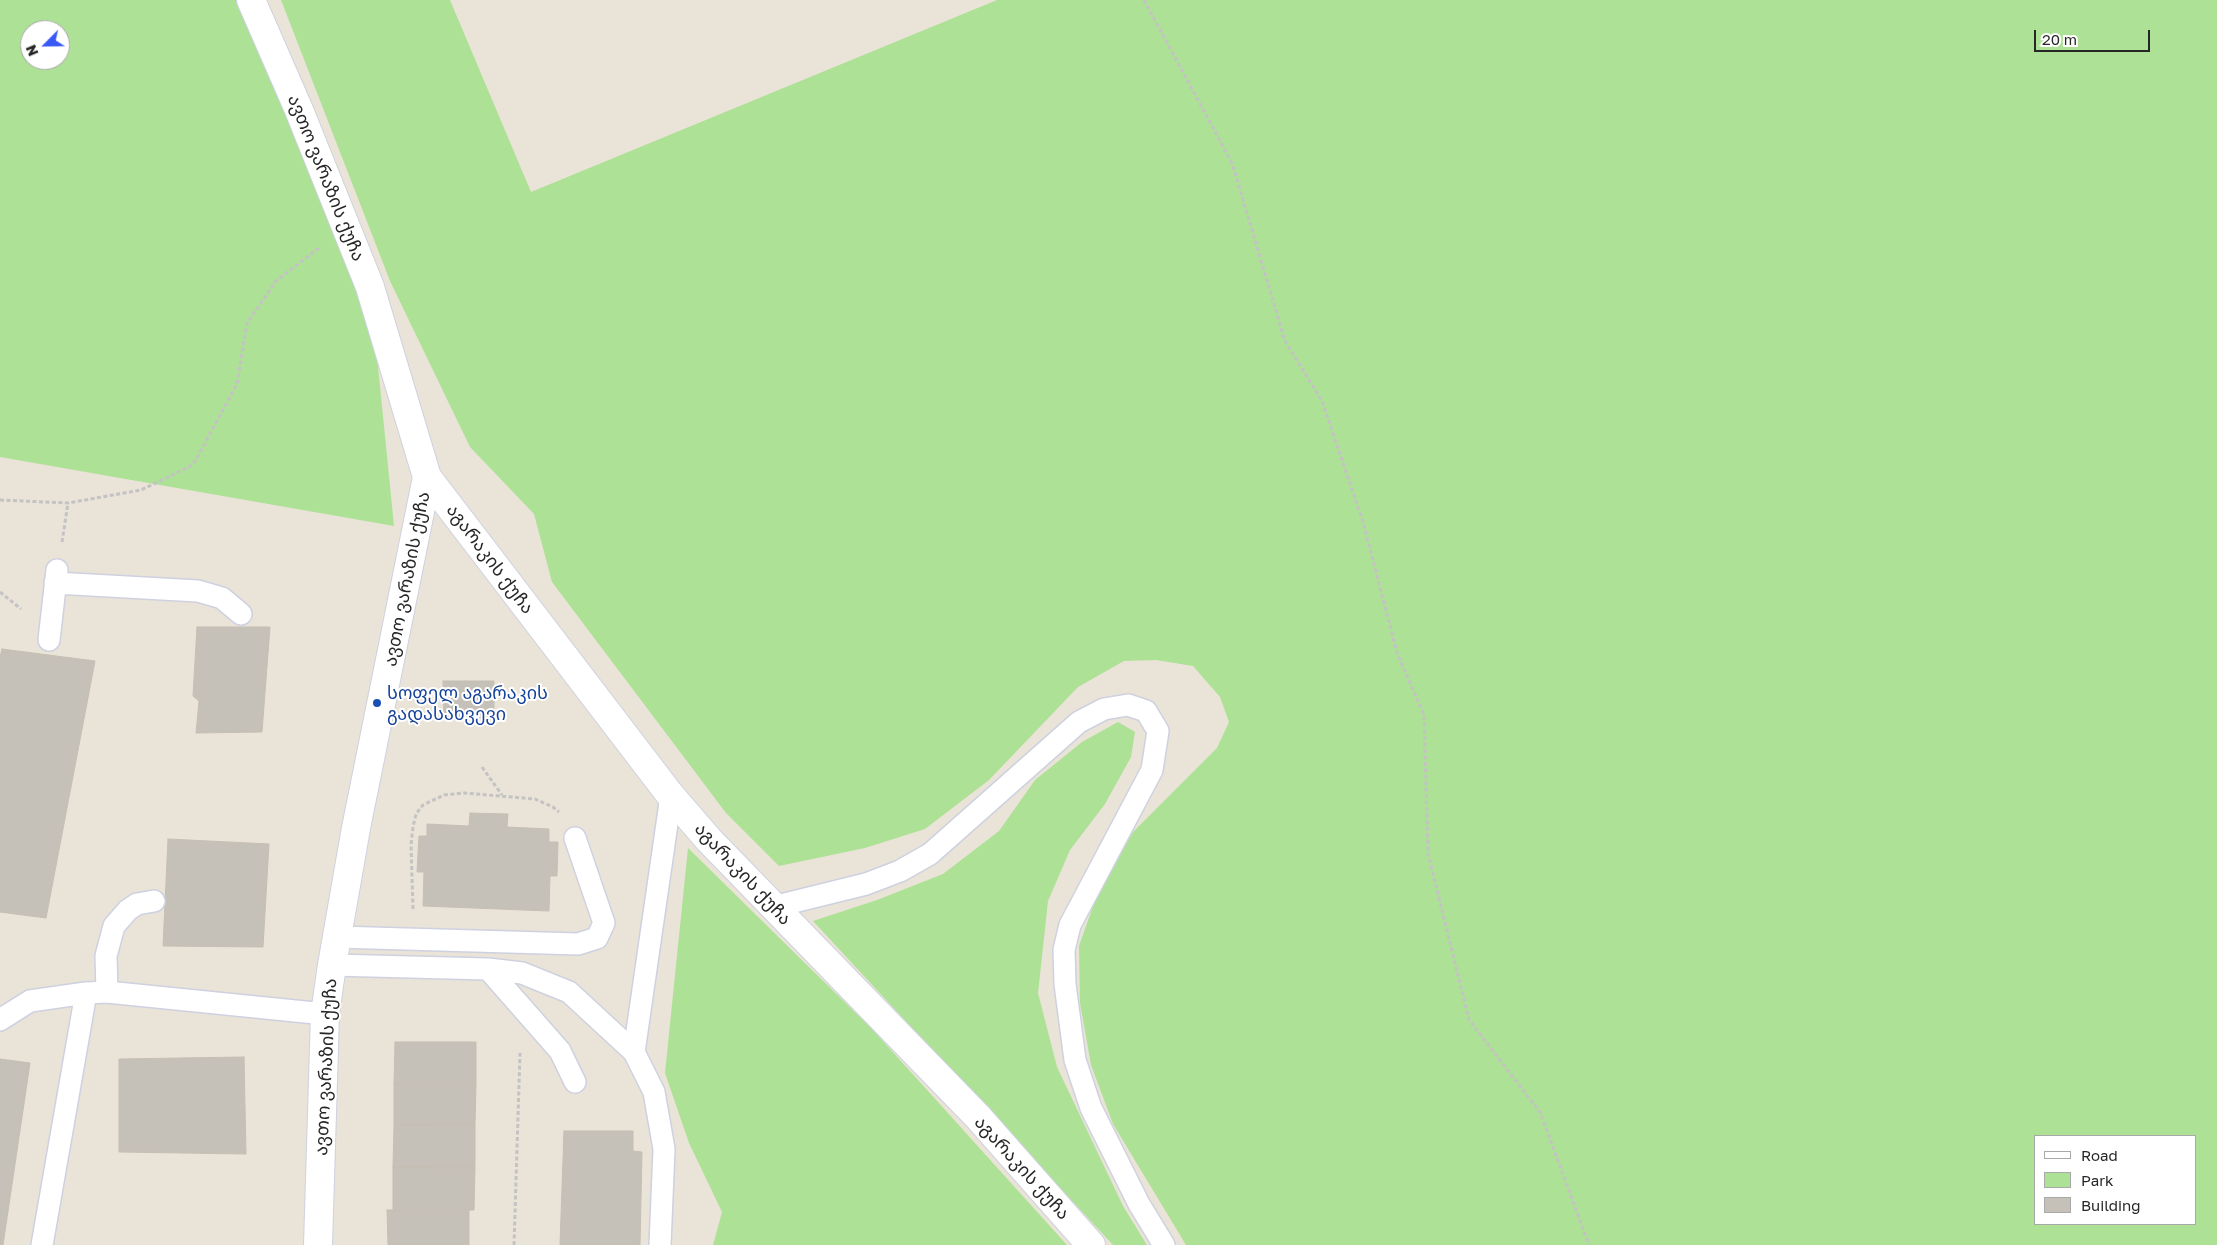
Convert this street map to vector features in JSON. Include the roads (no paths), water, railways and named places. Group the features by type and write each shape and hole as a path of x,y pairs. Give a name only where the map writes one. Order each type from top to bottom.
{"street":[{"name":"ავთო ვარაზის ქუჩა","path":"251,0 370,287 428,477 356,828 332,964 325,1014 318,1245"},
{"name":"აგარაკის ქუჩა","path":"428,477 671,796 709,840 773,907 978,1117 1090,1245"}],"lane":[{"path":"48,640 56,576 198,591 222,598 241,614"},
{"path":"773,907 866,884 900,871 930,854 1079,722 1104,709 1128,705 1146,711 1158,731 1152,770 1070,925 1064,950 1064,984 1075,1060 1091,1108 1139,1204 1164,1245"},
{"path":"634,1052 671,796"},
{"path":"337,937 578,944 597,938 604,924 575,838"},
{"path":"42,1245 96,992 114,926 128,910 137,904 154,901"},
{"path":"332,964 488,969 522,973 569,992 634,1052 654,1092 664,1149 660,1245"},
{"path":"488,969 560,1050 575,1082"},
{"path":"0,1020 30,1001 96,992 325,1014"}],"place":[{"name":"სოფელ აგარაკის გადასახვევი","path":"377,703"}]}
